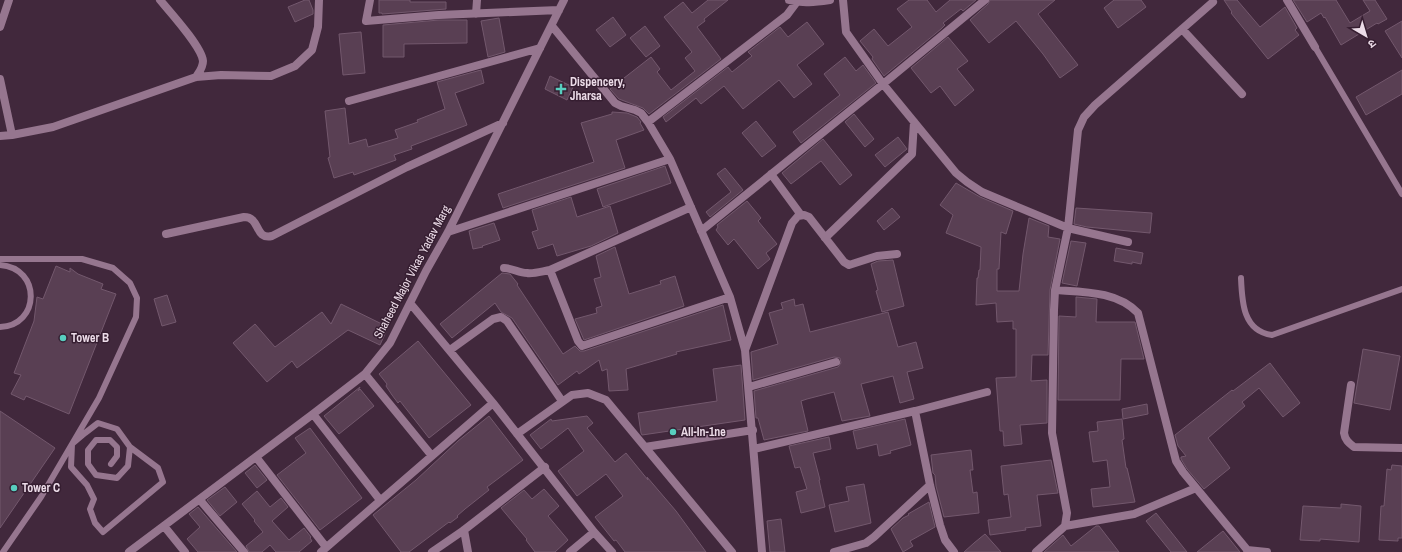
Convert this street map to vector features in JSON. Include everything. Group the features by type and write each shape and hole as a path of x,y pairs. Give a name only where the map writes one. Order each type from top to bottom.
{"street":[{"path":"0,27 9,0"},
{"path":"160,0 199,50 203,59 202,68 196,77"},
{"path":"0,136 54,127 196,77 221,75 271,76 295,66 312,50 318,27 319,0"},
{"path":"370,0 366,21 559,10"},
{"path":"476,14 477,0"},
{"name":"Shaheed Major Vikas Yadav Marg","path":"129,552 141,549 164,526 365,374 390,343 448,232 564,0"},
{"path":"648,122 787,15 793,1 820,2 830,0"},
{"path":"843,0 846,32 883,84 956,173 982,192 1068,228 1128,242"},
{"path":"701,231 985,0"},
{"path":"1287,0 1315,47"},
{"path":"1065,526 1067,513 1052,433 1055,290 1068,228 1078,130 1084,117 1095,104 1213,2"},
{"path":"552,26 615,103 641,113 648,122 670,159 730,297 746,350 762,552"},
{"path":"1182,29 1242,94"},
{"path":"349,101 540,48"},
{"path":"0,79 12,135"},
{"path":"825,238 912,154 914,122"},
{"path":"166,234 250,217 262,235 266,237 272,236 407,167 503,123"},
{"path":"448,232 670,159"},
{"path":"771,174 801,215 809,217 844,262 849,265 877,256 897,254"},
{"path":"504,268 529,274 550,270 691,207"},
{"path":"746,350 792,224 798,216 801,215"},
{"path":"550,270 578,341 582,346 730,297"},
{"path":"1055,290 1099,293 1130,305 1138,313 1176,461 1183,472 1248,551 1267,552"},
{"path":"410,303 493,403 594,532 612,552"},
{"path":"450,350 493,319 501,317 507,321 562,401"},
{"path":"749,387 836,362"},
{"path":"365,374 432,456"},
{"path":"1351,385 1344,433 1345,438 1349,443 1354,447 1402,448"},
{"path":"754,449 915,411 987,392"},
{"path":"517,434 572,395 588,393 606,400 732,552"},
{"path":"256,457 324,549 493,403"},
{"path":"915,411 940,525 945,540 954,552"},
{"path":"313,414 380,500"},
{"path":"645,447 753,430"},
{"path":"432,552 464,530 544,467"},
{"path":"834,552 866,543 930,485"},
{"path":"1036,552 1065,526 1134,514 1196,488"},
{"path":"200,500 244,552"},
{"path":"164,526 185,552"},
{"path":"464,530 468,552"},
{"path":"570,552 594,532"}],"lane":[{"path":"1315,47 1402,194"},
{"path":"17,270 20,259"},
{"path":"0,260 82,259 113,268 130,283 137,298 134,323 99,398 41,497 3,552"},
{"path":"0,265 17,270 25,277 30,286 31,297 29,307 24,316 16,323 6,327 0,327"},
{"path":"1241,278 1242,302 1246,314 1251,323 1257,329 1272,336 1402,289"},
{"path":"98,424 117,429 130,447 158,468 163,482 103,532 95,523 90,509 94,500 87,485 71,467 72,444 85,432 98,424"},
{"path":"111,464 117,456 117,447 110,440 96,440 88,450 88,464 96,475 117,478 128,466 130,447"}],"building":[{"path":"305,0 309,0 313,14 295,22 288,7"},
{"path":"379,0 446,2 446,9 382,14 379,13"},
{"path":"708,0 728,0 704,19 705,21 697,27 721,59 649,114 643,108 619,99 610,89 651,57 660,69 657,72 671,90 695,71 685,58 692,52 664,17 683,2 692,13"},
{"path":"909,0 927,0 936,12 950,0 976,0 963,11 961,9 943,23 945,25 941,29 884,76 872,59 873,57 860,41 874,29 888,46 912,27 897,9"},
{"path":"990,0 1055,0 1038,14 1078,65 1060,78 1043,54 1016,21 989,43 970,20 988,4"},
{"path":"1114,0 1141,0 1146,7 1118,28 1104,8"},
{"path":"1224,0 1237,0 1260,27 1285,7 1297,28 1295,30 1299,35 1268,59 1231,13 1232,12"},
{"path":"1293,0 1336,0 1350,23 1370,11 1363,0 1375,0 1387,19 1378,24 1377,23 1341,45 1325,17 1324,18 1321,13 1307,22"},
{"path":"613,17 626,35 610,47 596,30"},
{"path":"499,18 505,52 488,57 481,21"},
{"path":"439,20 467,20 467,43 404,44 404,57 383,57 383,25"},
{"path":"1402,21 1402,58 1385,31"},
{"path":"807,22 824,44 797,65 812,84 794,98 779,80 743,109 724,86 701,104 696,98 666,122 663,117 728,67 732,72 752,56 748,52 780,27 788,37"},
{"path":"645,26 660,46 646,57 630,38"},
{"path":"361,32 365,73 343,75 339,34"},
{"path":"948,37 968,61 957,69 974,90 955,106 940,86 931,93 911,68"},
{"path":"845,57 856,71 863,65 876,83 801,143 793,132 840,95 824,74"},
{"path":"481,70 484,83 455,93 467,125 411,146 412,149 394,155 396,160 354,175 353,172 334,178 328,158 330,157 325,111 345,108 349,144 366,139 368,147 398,138 395,130 418,122 417,120 445,109 437,82"},
{"path":"1402,70 1402,94 1366,115 1356,97"},
{"path":"550,76 573,87 567,100 545,89"},
{"path":"612,112 627,113 637,117 644,130 616,140 625,168 503,208 498,194 594,162 581,123 612,114"},
{"path":"854,114 874,139 865,147 845,122"},
{"path":"756,121 776,146 762,157 742,133"},
{"path":"898,137 907,149 885,167 875,155"},
{"path":"823,139 852,175 840,185 821,161 791,184 782,173"},
{"path":"665,166 671,183 603,207 597,189"},
{"path":"725,168 743,190 710,217 706,212 731,192 717,174"},
{"path":"956,183 980,197 1013,211 1006,234 1001,232 999,269 997,269 997,291 1019,291 1029,218 1049,226 1048,237 1060,239 1050,290 1048,355 1032,355 1031,381 1047,380 1047,423 1020,425 1022,444 1004,446 1003,431 1000,431 996,378 1016,377 1016,329 1013,329 1013,321 997,322 996,303 976,305 977,278 980,270 981,247 946,233 953,215 940,205"},
{"path":"571,197 577,217 610,206 618,233 591,246 557,256 553,244 538,249 532,232 538,230 532,210"},
{"path":"747,201 761,218 758,221 777,244 766,253 770,259 758,269 734,239 728,245 716,230 718,227 717,225"},
{"path":"892,208 900,217 884,230 877,221"},
{"path":"1076,208 1152,213 1150,233 1087,227 1074,224"},
{"path":"494,223 500,240 482,246 483,247 473,249 469,231"},
{"path":"1071,241 1086,243 1077,286 1062,283"},
{"path":"615,247 629,294 661,284 660,281 675,276 684,306 584,340 575,319 597,313 596,308 602,306 594,279 601,277 596,256"},
{"path":"1116,248 1143,253 1141,264 1114,261"},
{"path":"893,260 904,306 882,312 871,264 878,261"},
{"name":"Tower B","path":"56,266 70,272 70,268 78,274 103,284 101,289 116,294 69,414 26,396 24,400 11,394 21,375 14,373 34,321 37,297 43,299"},
{"path":"502,273 510,274 518,284 517,285 563,354 575,346 580,351 584,351 723,305 731,340 676,352 677,354 626,369 628,390 609,391 607,369 602,371 599,360 579,374 577,371 558,385 512,318 501,312 495,303 452,338 440,324"},
{"path":"167,295 176,322 162,326 154,299"},
{"path":"1076,297 1097,299 1096,322 1135,322 1144,359 1121,359 1120,400 1058,400 1059,316 1076,317"},
{"path":"794,299 795,306 803,304 810,332 888,312 898,347 916,342 923,368 907,372 914,399 900,403 893,376 861,384 870,416 842,421 834,392 801,401 808,431 764,440 758,418 756,418 754,391 838,367 841,363 840,358 834,357 753,380 751,352 778,344 769,313 783,309 781,303"},
{"path":"341,304 388,327 380,345 348,330 297,368 292,361 267,382 233,343 255,324 275,347 322,312 331,324"},
{"path":"418,341 471,405 429,438 400,401 398,403 386,386 387,384 379,374"},
{"path":"1363,349 1400,356 1390,410 1354,403"},
{"path":"1270,363 1300,403 1283,417 1259,388 1242,402 1245,406 1208,438 1230,468 1204,489 1187,469 1181,459 1181,457 1186,456 1178,446 1175,435 1232,390 1233,391"},
{"path":"741,365 745,420 642,435 638,413 717,401 713,369"},
{"path":"360,387 358,391 360,389 374,406 339,434 324,416"},
{"path":"1147,404 1148,414 1123,419 1122,409"},
{"name":"Tower C","path":"0,411 55,448 0,528"},
{"path":"489,416 523,460 487,487 489,490 465,509 457,516 458,517 409,552 401,552 373,515 416,480 458,441"},
{"path":"587,416 593,423 587,428 615,462 626,453 676,511 706,552 625,552 616,540 614,541 595,517 623,496 606,474 577,496 558,471 584,451 568,428 541,449 530,435 551,419 552,421"},
{"path":"905,419 911,445 879,456 877,444 857,449 853,431"},
{"path":"1122,419 1124,439 1122,440 1126,468 1135,502 1093,507 1091,489 1110,487 1107,460 1093,462 1089,432 1098,431 1097,422"},
{"path":"310,428 362,498 320,530 277,475 306,453 295,438"},
{"path":"829,437 831,449 813,453 825,507 801,513 796,492 807,489 800,467 795,468 789,446"},
{"path":"971,450 973,470 970,470 973,493 977,492 979,513 944,517 936,486 935,475 933,473 931,455"},
{"path":"1051,460 1058,493 1037,495 1041,526 1025,528 1026,530 990,535 988,520 1011,517 1008,494 1004,495 1001,466"},
{"path":"255,465 267,480 257,488 245,473"},
{"path":"1392,465 1402,466 1402,538 1398,538 1398,541 1379,540 1381,506 1384,506 1387,469 1391,470"},
{"path":"864,484 871,523 835,532 829,505 849,501 846,487"},
{"path":"225,487 237,502 220,516 207,500"},
{"path":"544,489 559,506 548,516 568,540 555,552 535,552 526,540 527,539 501,508 524,490 532,499"},
{"path":"257,491 270,507 281,498 288,507 272,521 289,540 304,528 311,537 310,538 312,541 299,552 276,552 270,545 262,552 249,552 246,546 263,532 242,504"},
{"path":"929,502 935,527 910,541 913,546 903,552 891,529 903,518 909,515 908,514"},
{"path":"1341,504 1361,506 1359,542 1320,539 1320,541 1300,540 1303,506 1341,508"},
{"path":"198,507 237,552 198,552 187,539 200,527 189,514"},
{"path":"1156,513 1187,552 1171,552 1146,521"},
{"path":"781,519 785,552 770,552 767,521"},
{"path":"1096,526 1099,526 1119,552 1044,552 1063,535 1071,546"},
{"path":"1223,531 1240,552 1197,552"},
{"path":"985,534 1001,552 964,552 974,543"}],"place":[{"name":"Dispencery, Jharsa","path":"561,89"},
{"name":"Tower B","path":"63,338"},
{"name":"All-In-1ne","path":"673,432"},
{"name":"Tower C","path":"14,488"}]}
